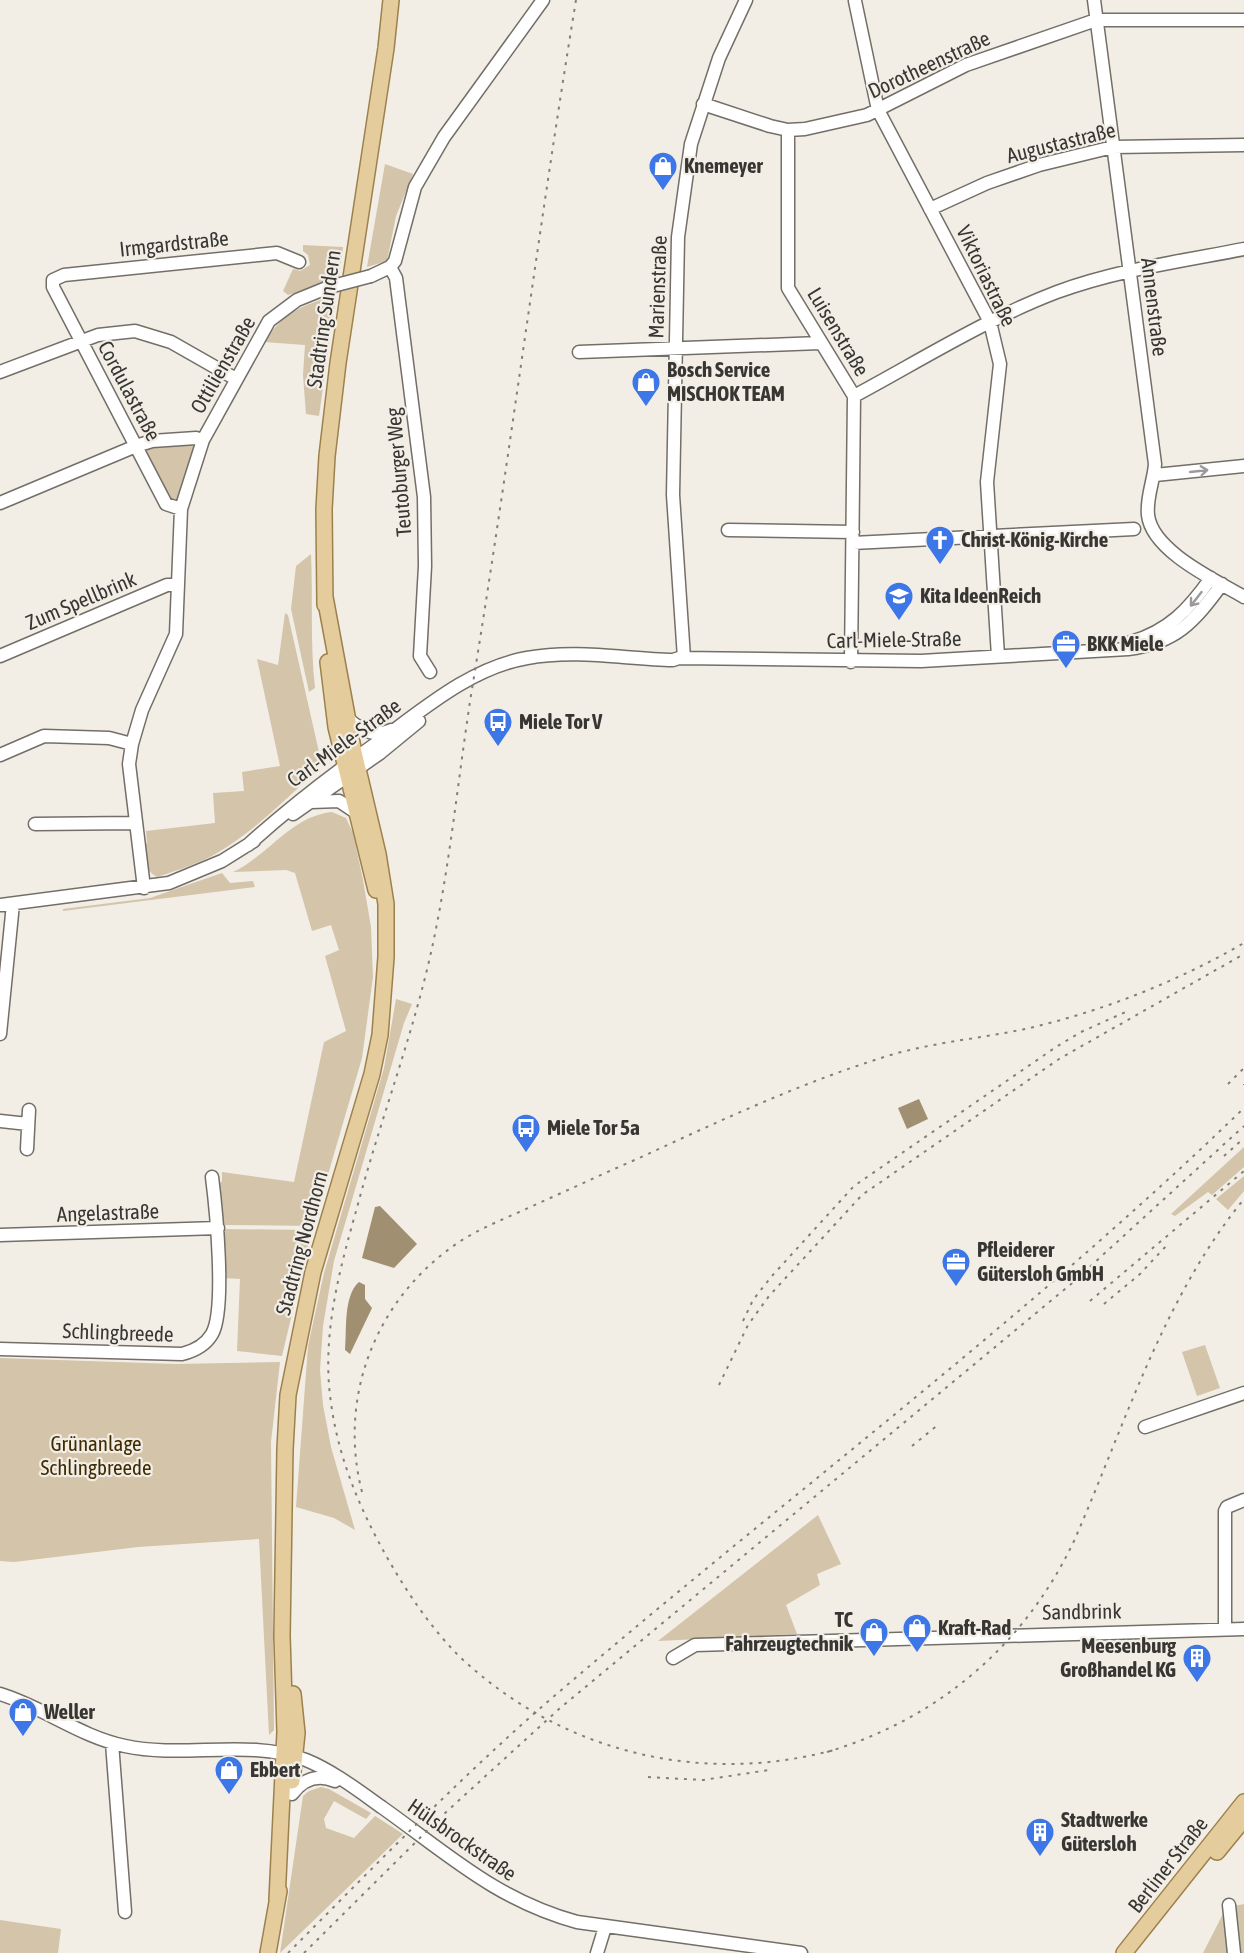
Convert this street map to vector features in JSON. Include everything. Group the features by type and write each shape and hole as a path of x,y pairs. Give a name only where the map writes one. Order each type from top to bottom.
{"main road":[{"name":"Stadtring Sundern","path":"352,766 329,681 324,509 338,363 386,48 391,0"},
{"name":"Stadtring Sundern","path":"386,48 399,0"},
{"name":"Stadtring Sundern","path":"325,597 347,718 352,766"},
{"name":"Stadtring Nordhorn","path":"352,766 357,813 386,928"},
{"name":"Stadtring Nordhorn","path":"277,1900 289,1755 296,1724 284,1572 288,1395 313,1272 372,1074 380,1035 386,904 378,854 352,766"},
{"name":"Stadtring Nordhorn","path":"268,1953 292,1794 289,1755"},
{"name":"Berliner Straße","path":"1124,1953 1244,1802"},
{"name":"Berliner Straße","path":"1137,1953 1244,1819"}],"street":[{"path":"390,267 395,261 406,215 421,177 474,94 543,0"},
{"name":"Marienstraße","path":"682,658 673,495 678,237 690,144 719,58 746,0"},
{"name":"Annenstraße","path":"1094,0 1155,475 1148,508 1153,530 1173,553 1216,581"},
{"name":"Viktoriastraße","path":"855,2 878,110 990,322 999,352 1001,374 987,482 998,656"},
{"name":"Dorotheenstraße","path":"703,104 788,130 805,129 878,110 966,65 1096,20 1244,20"},
{"name":"Luisenstraße","path":"788,130 788,288 854,396 850,662"},
{"name":"Augustastraße","path":"930,209 987,183 1039,165 1113,147 1244,145"},
{"path":"854,396 990,322 1059,292 1130,271 1244,249"},
{"name":"Irmgardstraße","path":"53,280 64,274 277,253 299,262"},
{"name":"Ottilienstraße","path":"144,888 129,784 132,744 142,710 176,634 181,510 203,440 269,321 297,300 329,287 371,276 390,267"},
{"name":"Teutoburger Weg","path":"390,267 396,278 424,497 420,656 430,672"},
{"name":"Cordulastraße","path":"53,280 53,287 166,504 181,510"},
{"path":"0,372 61,351 81,341 115,331 145,333 171,342 236,379"},
{"path":"579,352 820,343"},
{"path":"0,503 136,446 169,439 203,440"},
{"path":"1155,475 1244,466"},
{"path":"728,530 853,537 989,536 1134,529"},
{"path":"1216,581 1244,597"},
{"name":"Carl-Miele-Straße","path":"6,904 144,888 197,873 248,845 310,802 400,725 468,681 497,667 524,658 613,655 625,659 850,662 998,656 1151,646 1173,636 1192,622 1216,581"},
{"name":"Zum Spellbrink","path":"0,656 167,585 177,585"},
{"name":"Carl-Miele-Straße","path":"248,845 296,802 352,766 468,681"},
{"path":"347,718 365,731 377,733 387,732 400,725"},
{"path":"0,755 44,736 109,738 132,744"},
{"path":"310,802 339,801 357,813"},
{"path":"35,824 134,823"},
{"path":"0,1034 6,904"},
{"path":"27,1149 29,1110"},
{"path":"0,1121 28,1124"},
{"name":"Schlingbreede","path":"0,1349 168,1355 182,1354 199,1348 213,1334 217,1322 218,1228 212,1177"},
{"name":"Angelastraße","path":"0,1235 218,1228"},
{"path":"1145,1427 1244,1393"},
{"path":"1225,1629 1225,1511 1227,1507 1244,1500"},
{"name":"Sandbrink","path":"673,1658 695,1645 1244,1629"},
{"name":"Hülsbrockstraße","path":"0,1694 112,1743 153,1750 237,1748 289,1755 321,1768 354,1788 503,1894 549,1915 605,1927 801,1953"},
{"path":"112,1743 125,1912"},
{"path":"292,1794 308,1779 320,1777 354,1788"},
{"path":"1229,1905 1234,1953"},
{"path":"597,1953 605,1927"}],"green space":[{"path":"385,164 413,174 396,216 387,261 367,267"},
{"path":"303,245 343,247 339,276 331,278 330,282 288,295 283,291 293,269 300,271 310,265 308,255 303,251"},
{"path":"336,295 319,416 306,414 303,375 305,345 264,342 287,316 303,307"},
{"path":"192,444 194,447 177,500 170,502 143,449 153,445"},
{"path":"311,554 315,688 309,692 291,609 296,566"},
{"path":"285,613 288,615 321,761 317,771 231,845 203,860 157,877 146,863 144,844 147,843 146,831 215,823 213,793 244,791 242,772 280,766 257,659 278,665"},
{"path":"332,812 346,818 353,833 371,927 373,977 362,1058 313,1226 222,1225 220,1183 222,1172 294,1182 324,1042 346,1031 325,956 339,950 331,925 312,931 295,873 286,870 233,872 246,865 304,821"},
{"path":"222,873 230,883 253,881 255,887 63,911 63,909 150,898"},
{"path":"396,999 412,1004 404,1023 334,1261 323,1326 320,1370 323,1405 331,1447 355,1530 334,1518 296,1507 308,1346 324,1273 384,1068"},
{"path":"1244,1147 1244,1167 1212,1195 1208,1192 1175,1216 1171,1214"},
{"path":"1244,1176 1244,1191 1228,1210 1216,1199"},
{"path":"222,1229 312,1230 282,1356 237,1351 240,1279 223,1278"},
{"path":"1205,1345 1220,1388 1197,1396 1182,1352"},
{"name":"Grünanlage Schlingbreede","path":"0,1358 175,1364 280,1362 271,1442 274,1730 269,1735 259,1539 138,1547 14,1562 0,1561"},
{"path":"818,1515 841,1564 817,1574 820,1585 786,1605 797,1634 658,1641"},
{"path":"321,1787 329,1789 371,1813 366,1819 334,1801 324,1819 326,1828 354,1838 375,1816 403,1834 280,1953 303,1796"},
{"path":"1244,1904 1244,1953 1241,1953 1234,1906"},
{"path":"1225,1910 1230,1953 1203,1953"},
{"path":"0,1920 61,1929 58,1953 0,1953"}],"shaded area":[{"path":"919,1099 928,1119 907,1129 898,1108"},
{"path":"380,1206 417,1244 394,1268 362,1258 375,1207"},
{"path":"359,1282 365,1285 365,1299 372,1308 350,1354 345,1350 348,1304"}],"railway":[{"path":"576,0 444,885 424,980 367,1172 339,1277 328,1352 331,1403 340,1447 354,1490 395,1571 441,1636 459,1656 499,1689 541,1716 587,1737 634,1752 683,1761 733,1764 784,1760 834,1750"},
{"path":"362,1492 356,1457 355,1422 359,1388 369,1356 383,1325 402,1296 425,1270 470,1235 756,1105 847,1069 897,1053 1034,1027 1089,1012 1168,982 1244,943"},
{"path":"719,1385 748,1325 769,1296 862,1195 1059,1059 1244,954"},
{"path":"743,1321 753,1300 771,1277 854,1186 1056,1047 1081,1032 1130,1010"},
{"path":"1228,1084 1244,1068"},
{"path":"288,1953 424,1816 566,1686 995,1331 1163,1184 1244,1108"},
{"path":"304,1953 444,1814 559,1709 1071,1284 1244,1126"},
{"path":"1224,1156 1244,1138"},
{"path":"1090,1301 1244,1171"},
{"path":"827,1752 867,1738 905,1720 941,1698 973,1674 1030,1614 1054,1579 1074,1541 1168,1320 1190,1278 1244,1199"},
{"path":"1104,1304 1140,1274 1167,1245"},
{"path":"912,1446 939,1424"},
{"path":"648,1777 703,1780 769,1770"}],"place":[{"name":"Knemeyer","path":"663,192"},
{"name":"Bosch Service MISCHOK TEAM","path":"646,408"},
{"name":"Christ-König-Kirche","path":"940,566"},
{"name":"Kita IdeenReich","path":"899,622"},
{"name":"BKK Miele","path":"1066,670"},
{"name":"Miele Tor V","path":"498,748"},
{"name":"Miele Tor 5a","path":"526,1154"},
{"name":"Pfleiderer Gütersloh GmbH","path":"956,1288"},
{"name":"Kraft-Rad","path":"917,1654"},
{"name":"TC Fahrzeugtechnik","path":"874,1658"},
{"name":"Meesenburg Großhandel KG","path":"1197,1684"},
{"name":"Weller","path":"23,1738"},
{"name":"Ebbert","path":"229,1796"},
{"name":"Stadtwerke Gütersloh","path":"1040,1858"}]}
